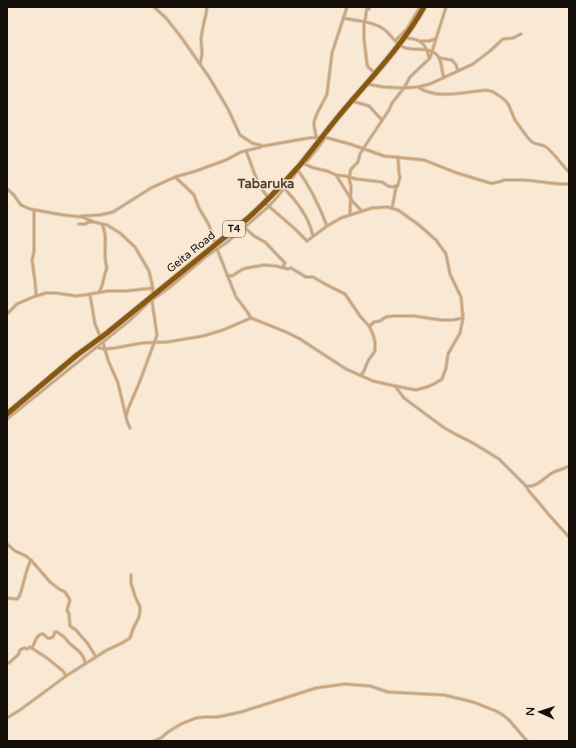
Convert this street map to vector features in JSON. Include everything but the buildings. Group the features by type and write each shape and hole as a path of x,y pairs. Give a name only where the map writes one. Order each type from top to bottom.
{"highway":[{"name":"Geita Road","path":"7,414 77,355 102,339 266,205 270,198 283,187 302,164 321,137 375,73 397,42 404,38 424,7"}],"street":[{"path":"154,7 166,18 200,64 228,109 240,135 252,143 263,146"},
{"path":"200,64 202,54 201,38 207,7"},
{"path":"321,137 314,123 327,94 332,53 347,7"},
{"path":"369,7 369,9 366,10 366,20 364,22 364,39 367,64 368,67 375,73"},
{"path":"397,42 407,29 420,7"},
{"path":"350,215 351,187 349,178 351,169 358,162 360,154 392,103 410,78 430,58 446,7"},
{"path":"343,18 379,26 404,48 427,50 436,54 439,58 444,78"},
{"path":"366,84 383,87 404,88 430,84 458,72 477,61 503,40 513,38 521,34"},
{"path":"404,38 416,39 420,41 435,39"},
{"path":"420,41 427,50 430,58"},
{"path":"439,58 452,60 456,64 458,72"},
{"path":"457,67 464,68"},
{"path":"418,87 424,90 444,94 488,90 492,91 506,101 516,121 531,142 545,147 569,172"},
{"path":"352,101 369,106 382,120"},
{"path":"7,189 15,196 21,205 34,210 68,216 100,215 113,212 145,191 174,177 196,171 246,151 263,146 321,137 384,156 424,160 457,173 490,183 519,180 550,184 569,184"},
{"path":"246,151 258,182 270,198"},
{"path":"392,208 400,177 398,173 398,157"},
{"path":"302,164 349,178 382,182 393,187 398,185"},
{"path":"297,169 310,188 319,206 326,226"},
{"path":"336,175 355,205 362,211"},
{"path":"174,177 194,195 199,208 210,225 216,247 236,297 251,318 286,332 342,368 380,383 419,390 433,385 442,379 447,367 448,354 460,333 463,318 461,297 450,271 446,254 436,240 422,227 398,210 379,207 350,215 326,226 307,241 266,205"},
{"path":"216,247 226,244 283,187 306,216 313,236"},
{"path":"34,210 34,252 32,261 36,296"},
{"path":"80,216 112,228 120,233 135,247 150,275 153,288 157,335 126,417"},
{"path":"79,224 94,222"},
{"path":"99,292 107,268 104,254 105,234 102,224"},
{"path":"244,227 254,236 265,242 285,263 283,267"},
{"path":"227,275 232,276 246,269 264,265 288,269 291,268 306,277 313,276 345,294 360,316 370,327 375,342 374,351 360,376"},
{"path":"7,314 16,304 46,293 76,296 90,295 99,292 153,288"},
{"path":"90,295 95,324 118,383 130,428"},
{"path":"370,327 374,322 392,316 414,316 446,320 463,318"},
{"path":"96,347 119,347 142,343 166,342 208,335 251,318"},
{"path":"7,419 96,347 102,339"},
{"path":"395,386 404,398 443,427 479,446 498,459 526,486 569,537"},
{"path":"526,486 531,487 552,473 569,466"},
{"path":"7,544 15,551 31,560 50,582 65,592 70,600 67,610 69,614 70,626 76,630 88,644 96,657"},
{"path":"7,598 17,599 19,597 31,560"},
{"path":"7,718 66,676 110,648 130,638 139,618 140,609 131,583 131,575"},
{"path":"32,648 38,635 43,634 49,638 57,632 64,636 80,652 85,664"},
{"path":"9,663 18,655 20,650 30,647 57,666 66,676"},
{"path":"154,741 162,738 168,732 181,724 198,718 218,717 241,712 316,688 345,684 370,686 388,692 444,695 473,702 505,716 527,741"}],"district":[{"name":"Tabaruka","path":"266,184"}]}
